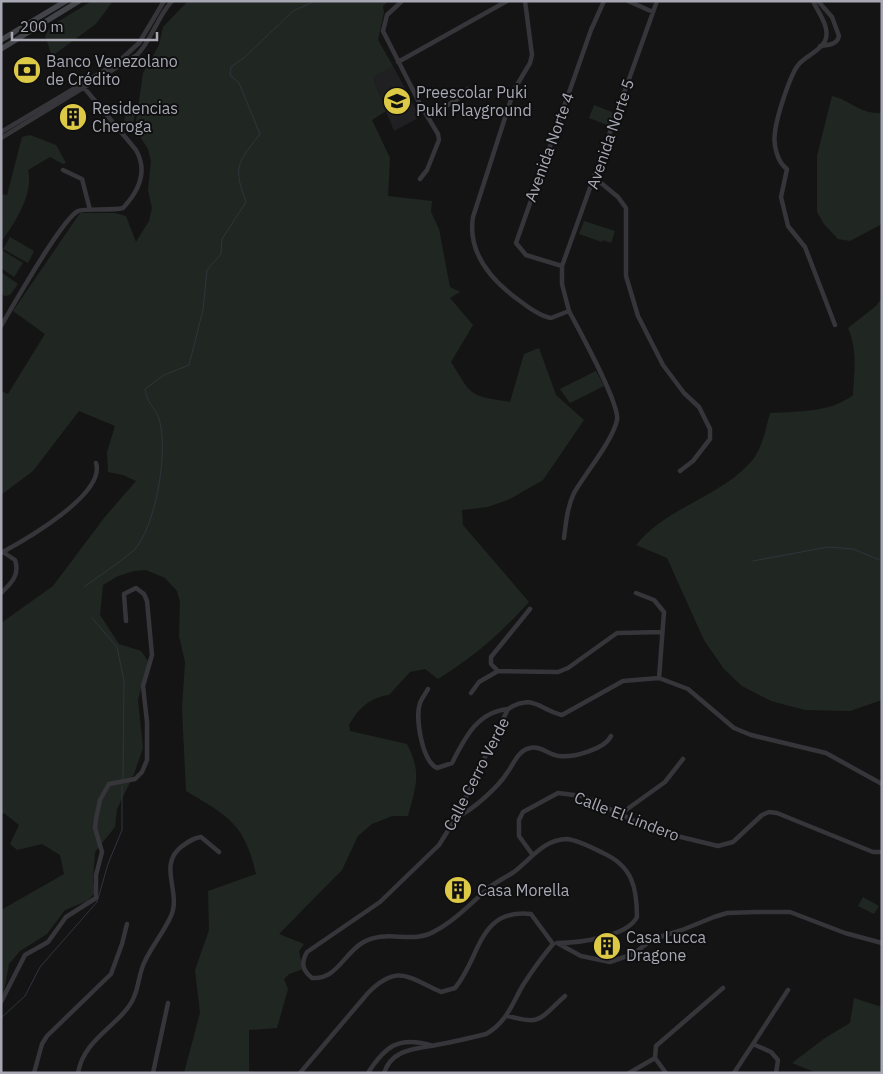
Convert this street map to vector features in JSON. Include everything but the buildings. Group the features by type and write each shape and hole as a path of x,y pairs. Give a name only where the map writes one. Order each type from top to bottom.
{"main road":[{"path":"1,40 66,1"},
{"path":"2,48 79,1"}],"street":[{"path":"1,138 83,86 131,52 143,38 164,1"},
{"path":"1,132 137,56 148,42 162,14 172,1"},
{"path":"402,1 386,15 384,31 439,140 427,170 420,179"},
{"path":"398,62 507,1"},
{"path":"525,1 532,55 509,105 473,217 471,235 477,253 485,267 504,290 545,317 558,316 569,311"},
{"name":"Avenida Norte 4","path":"562,266 526,256 521,252 516,243 591,30 604,1"},
{"path":"628,1 653,12"},
{"name":"Avenida Norte 5","path":"562,266 657,1"},
{"path":"813,1 824,24 825,42 800,63 792,74 776,127 775,141 778,157 787,169 781,196 788,226 805,247 835,325"},
{"path":"818,1 832,17 839,36 836,42 831,45 820,46"},
{"path":"1,55 2,48"},
{"path":"1,326 50,246 72,215 79,210 113,211 123,208 139,183 143,162 136,150 83,86"},
{"path":"428,117 461,97 468,89"},
{"path":"63,170 78,175 82,179 90,210"},
{"path":"595,178 618,196 626,208 626,276 638,316 664,365 684,393 699,407 710,429 710,439 692,461 680,471"},
{"path":"562,266 562,284 569,311 612,398 617,420 605,445 574,494 568,509 564,538"},
{"path":"1,593 11,584 17,571 14,560 2,552 47,526 84,494 96,478 98,470 96,463"},
{"path":"1,1002 25,955 48,942 66,917 96,898 96,875 102,852 95,828 100,800 109,784 135,779 142,772 147,760 144,686 152,655 147,601 144,594 136,588 124,594 126,621"},
{"path":"636,594 654,600 663,608 660,678"},
{"path":"530,609 491,657 491,664 498,671 558,672 568,668 617,633 662,632"},
{"path":"471,693 479,682 496,674 498,671"},
{"name":"Calle Cerro Verde","path":"555,943 585,941 628,927 637,917 634,884 626,869 616,858 568,839 557,841 532,854 513,872 493,885 435,932 422,937 382,935 370,939 353,950 329,975 320,978 312,978 306,972 303,959 307,952 380,902 439,845 457,816 508,709 522,702 532,703 562,715 623,681 660,678 688,689 734,728 765,739 826,753 882,784"},
{"path":"428,689 420,704 419,731 430,763 437,768 452,763 465,737 482,718 494,710 508,709"},
{"path":"457,816 465,813 500,782 523,751 533,747 560,756 573,755 602,746 608,742 611,736"},
{"path":"619,815 665,782 683,759"},
{"name":"Calle El Lindero","path":"532,854 520,836 519,820 523,812 558,793 582,796 656,831 718,846 733,842 752,822 769,812 873,852 882,852"},
{"path":"78,1073 80,1062 96,1039 129,1006 134,997 144,961 175,907 170,871 171,860 177,850 195,838 201,837 219,852"},
{"path":"300,1073 359,1003 384,979 401,974 441,992 455,988 484,935 496,921 520,913 531,914 555,943 581,956 610,962 633,954 653,939 727,913 790,912 861,938 882,943"},
{"path":"34,1073 42,1044 47,1036 111,974 127,924"},
{"path":"384,1073 387,1065 394,1057 407,1050 435,1046 486,1034 496,1028 508,1016 523,985 555,943"},
{"path":"666,1073 655,1058 656,1046 722,988"},
{"path":"734,1073 788,990"},
{"path":"508,1016 528,1022 533,1021 544,1015 565,996"},
{"path":"154,1073 168,1003"},
{"path":"368,1073 379,1056 402,1042 414,1040 435,1046"},
{"path":"753,1044 771,1052 778,1060 776,1073"},
{"path":"629,1073 655,1058"}],"shaded area":[{"path":"92,1 113,1 96,24 52,56 45,36 51,26"},
{"path":"188,1 389,1 383,6 384,12 378,40 393,66 373,78 386,111 372,120 390,158 388,196 432,201 431,212 439,229 450,287 460,292 450,298 473,325 451,362 468,388 473,392 486,398 510,402 524,354 539,348 556,395 584,420 543,480 510,499 488,507 462,510 463,525 529,602 476,653 452,670 438,679 425,669 410,672 389,695 376,698 365,705 349,725 350,731 407,744 415,763 415,788 408,816 392,816 372,824 358,836 342,870 279,934 304,944 299,951 303,969 289,974 284,979 288,989 277,1028 249,1030 249,1071 264,1073 184,1073 200,1013 195,970 209,930 208,891 256,874 246,843 233,823 213,807 186,791 182,709 185,662 179,636 180,602 177,591 165,578 146,570 134,571 118,576 103,585 100,615 119,644 141,651 148,661 138,700 143,748 134,774 117,809 115,827 95,852 93,880 95,893 87,901 65,910 47,934 20,951 9,964 4,992 1,994 1,910 64,874 60,855 42,844 17,850 10,844 19,825 4,813 1,815 1,623 53,586 104,518 136,481 123,475 108,472 107,452 115,426 79,411 33,471 1,495 1,391 8,394 45,334 13,311 80,213 115,213 126,216 136,242 149,221 152,208 148,190 151,161 148,149 135,129 143,73 159,45 163,27"},
{"name":"Preescolar Puki Puki Playground","path":"393,66 420,117 394,131 373,78"},
{"path":"832,96 861,109 882,113 882,224 850,241 838,239 824,224 817,212 817,156"},
{"path":"594,105 614,113 610,126 589,118"},
{"path":"126,106 136,107 133,125 124,124"},
{"path":"30,135 56,145 66,163 63,164 50,157 28,170 29,179 26,198 12,226 1,242 1,194 7,195 22,137"},
{"path":"584,221 615,231 611,243 579,234"},
{"path":"10,237 34,251 28,263 3,249"},
{"path":"1,242 3,251 23,263 14,277 1,268"},
{"path":"1,272 18,284 10,295 5,296 1,294"},
{"path":"882,298 882,700 850,711 805,710 771,701 742,686 724,669 704,640 667,558 636,545 662,521 723,485 751,462 761,445 770,413 824,408 844,401 853,395 854,353 848,328 876,306"},
{"path":"596,371 604,386 570,403 560,389"},
{"path":"863,897 879,906 874,914 858,906"},
{"path":"854,998 882,1007 882,1073 817,1073 792,1063 825,1038 850,1023"}],"waterway":[{"path":"84,587 133,551 148,525 159,487 162,447 158,416 149,402 145,389 164,375 189,365 203,310 207,270 221,254 222,239 246,202 239,181 240,166 246,152 260,134 239,83 230,75 231,67 245,57 293,11 315,1"},
{"path":"753,561 828,547 853,549 882,561"},
{"path":"92,618 117,647 124,681 123,778"},
{"path":"1,1018 25,996 40,967 97,902 108,864 122,830 122,786"}],"place":[{"name":"Banco Venezolano de Crédito","path":"27,70"},
{"name":"Preescolar Puki Puki Playground","path":"397,101"},
{"name":"Residencias Cheroga","path":"73,117"},
{"name":"Casa Morella","path":"458,890"},
{"name":"Casa Lucca Dragone","path":"607,946"}]}
